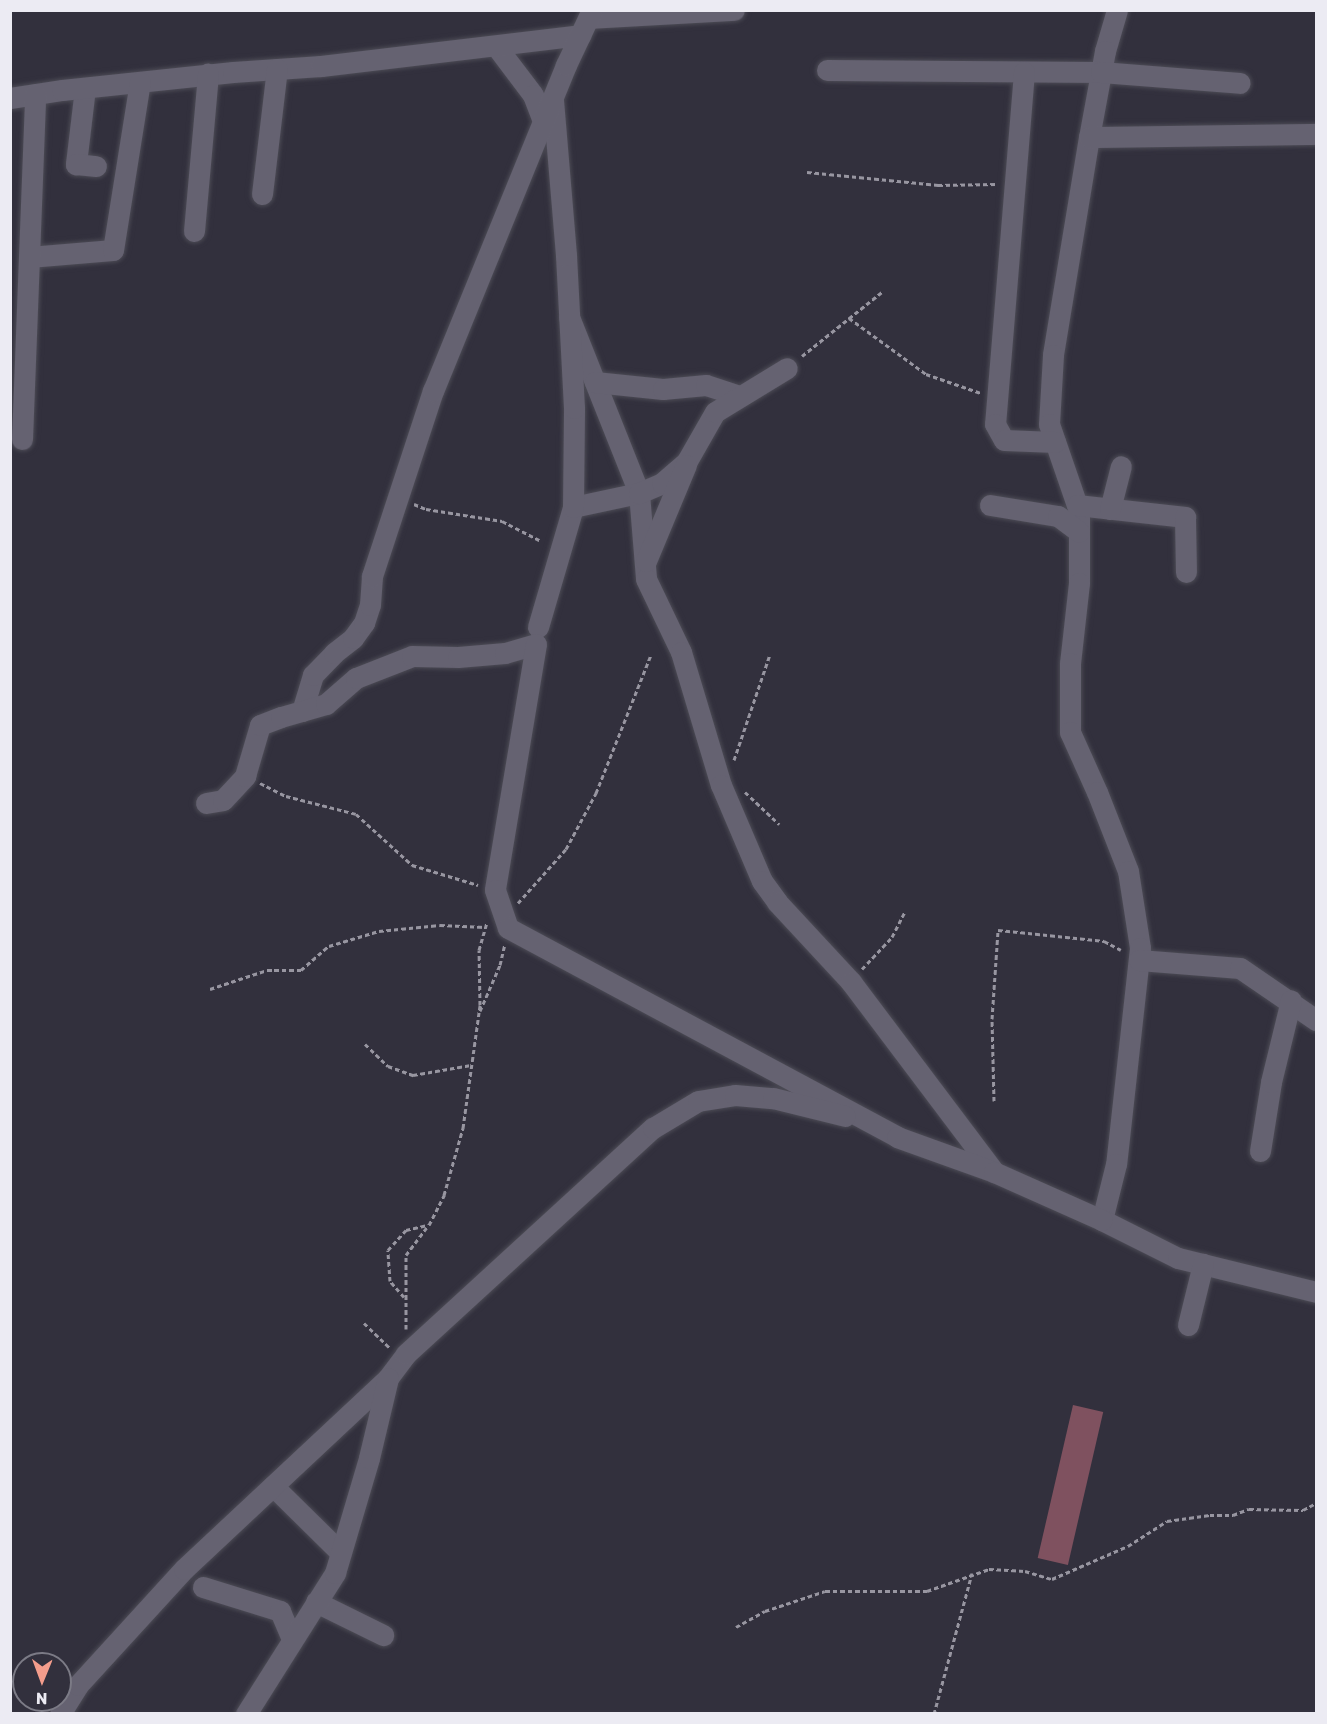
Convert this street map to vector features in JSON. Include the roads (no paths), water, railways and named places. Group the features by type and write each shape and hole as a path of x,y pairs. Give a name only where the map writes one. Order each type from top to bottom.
{"street":[{"path":"10,98 140,82 496,46 587,21 734,10"},
{"path":"1102,1220 1116,1164 1140,948 1128,871 1097,792 1070,732 1070,663 1079,583 1077,505 1049,424 1053,355 1101,72 1117,10"},
{"path":"302,711 313,675 334,653 353,638 364,623 370,605 372,576 433,391 543,121 587,21"},
{"path":"496,46 533,95 543,121"},
{"path":"262,194 277,69"},
{"path":"827,70 1101,72 1240,83"},
{"path":"1024,72 994,424 1004,440 1055,442"},
{"path":"194,231 208,75"},
{"path":"29,257 113,250 140,82"},
{"path":"86,88 76,164 96,166"},
{"path":"22,439 35,94"},
{"path":"538,627 573,507 574,408 553,98"},
{"path":"1089,137 1317,134"},
{"path":"569,317 639,493 646,579 681,652 734,791 762,881 777,902 851,982 994,1172"},
{"path":"646,563 687,461 715,412 787,368"},
{"path":"595,382 663,389 706,385 740,396"},
{"path":"573,507 639,493 662,483 687,461"},
{"path":"1110,508 1120,466"},
{"path":"990,505 1058,516 1078,532"},
{"path":"1077,505 1185,516 1186,572"},
{"path":"206,803 223,800 245,776 260,726 326,704 356,678 412,656 458,657 505,653 536,644 495,890 500,921 897,1137 994,1172 1102,1220 1178,1258 1317,1292"},
{"path":"1139,960 1240,968 1291,1000 1317,1020"},
{"path":"1260,1151 1272,1082 1291,1000"},
{"path":"60,1713 78,1685 184,1569 388,1378 405,1356 653,1128 698,1101 735,1095 773,1098 874,1124"},
{"path":"1188,1325 1203,1264"},
{"path":"246,1713 334,1573 369,1458 388,1378"},
{"path":"273,1486 341,1553"},
{"path":"203,1587 280,1611 292,1639"},
{"path":"316,1602 383,1635"}]}
